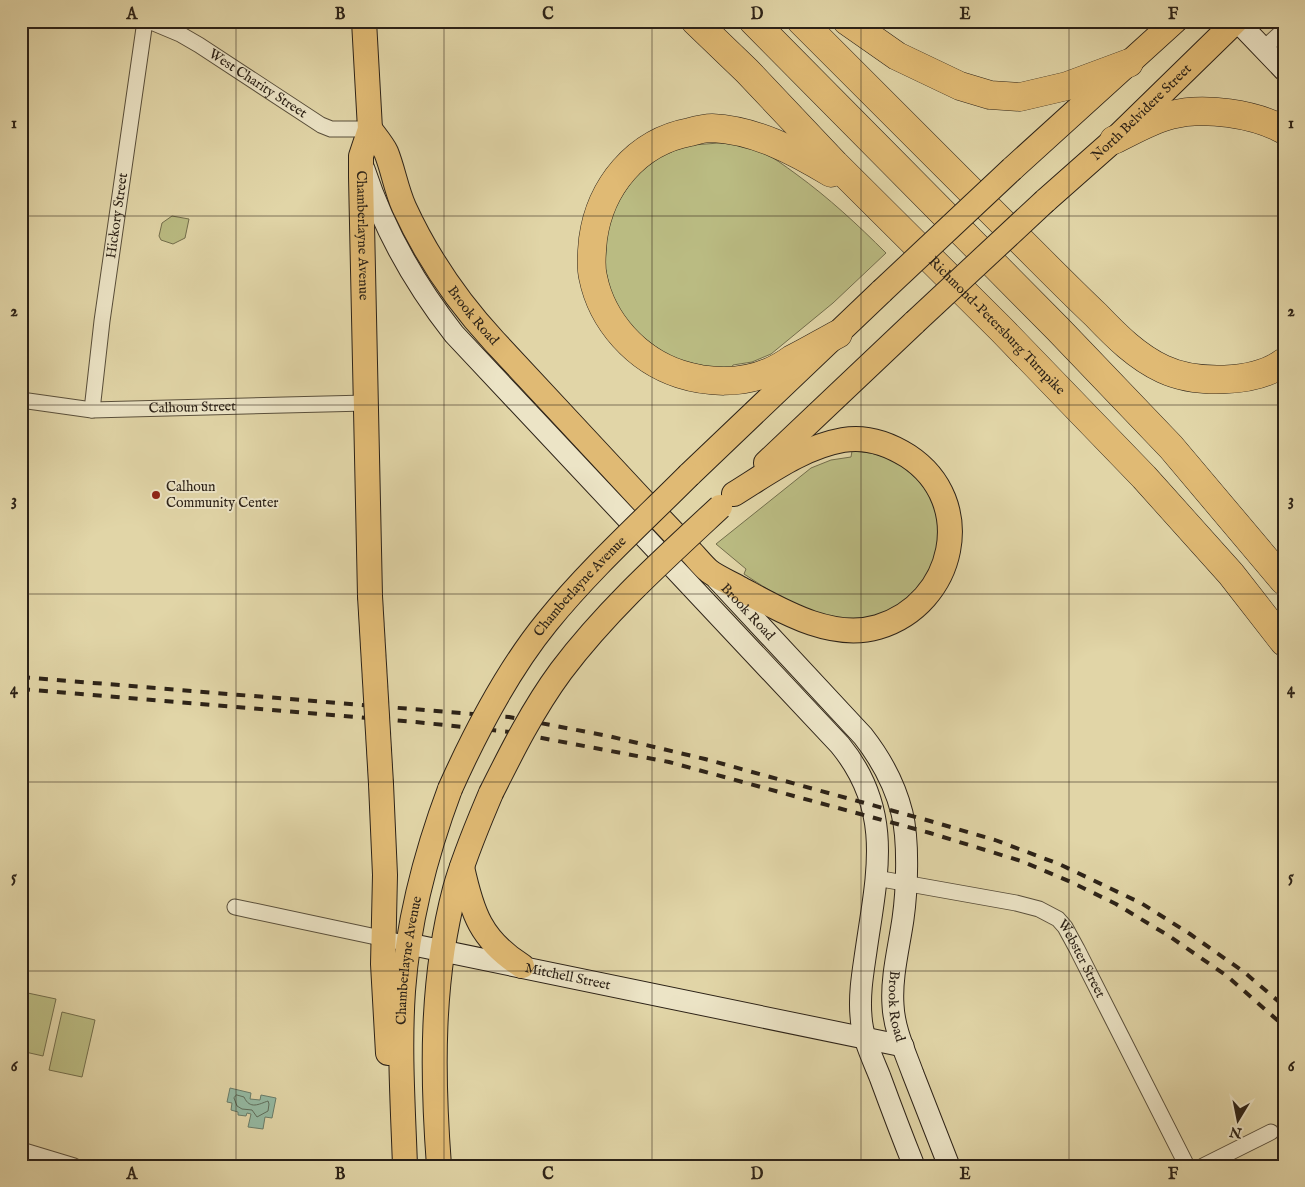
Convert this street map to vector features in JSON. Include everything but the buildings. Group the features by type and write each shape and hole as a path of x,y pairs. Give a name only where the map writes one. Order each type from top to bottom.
{"highway":[{"name":"Richmond-Petersburg Turnpike","path":"695,21 747,71 1144,477 1231,574 1284,642"},
{"path":"753,21 1058,329 1171,447 1284,581"},
{"path":"801,21 1084,304 1136,353 1163,369 1188,377 1204,379 1240,378 1257,374 1284,362"},
{"path":"847,21 897,56 960,86 990,95 1020,97 1067,86 1129,63"},
{"path":"1114,140 1172,115 1200,112 1250,116 1284,130"},
{"path":"838,334 769,372 746,378 726,381 708,380 670,370 653,362 636,350 621,333 599,297 592,276 592,252 598,217 605,198 615,181 629,163 641,153 671,136 710,128 754,135 801,154 871,199"}],"main road":[{"name":"Chamberlayne Avenue","path":"364,21 370,129 361,156 370,596 384,856 383,964 389,1078 404,1140"},
{"path":"1129,63 1175,21"},
{"path":"1236,21 1284,70"},
{"name":"North Belvidere Street","path":"727,501 915,322 1045,201 1114,140 1236,21"},
{"name":"Chamberlayne Avenue","path":"405,1166 403,991 409,944 423,873 450,789 501,690 523,656 546,622 578,586 689,475 1012,169 1129,63"},
{"name":"Brook Road","path":"370,129 386,151 398,191 418,237 438,271 476,322 857,729 876,754 888,776 902,813 904,825 906,900 892,1006 903,1046 948,1166"},
{"name":"Brook Road","path":"361,156 377,205 398,251 422,290 454,334 852,760 867,788 872,805 877,840 876,878 860,1015 866,1038 914,1166"},
{"path":"438,1166 433,1054 442,950 455,889 462,866 491,793 519,738 540,702 580,647 638,583 727,501 798,455 821,445 860,439 897,449 925,469 936,482 948,514 950,535 948,554 942,574 914,610 877,627 852,630 818,625 768,603 709,571"},
{"path":"462,866 471,901 482,929 498,949 522,966"},
{"name":"Mitchell Street","path":"409,944 903,1046"}],"street":[{"name":"Hickory Street","path":"92,410 102,322 145,21"},
{"name":"West Charity Street","path":"149,21 180,34 321,125 331,129 370,129"},
{"path":"1263,49 1284,30"},
{"name":"Calhoun Street","path":"21,400 92,410 366,403"},
{"name":"Webster Street","path":"876,878 1016,903 1039,909 1058,918 1065,926 1077,949 1187,1166"},
{"name":"Mitchell Street","path":"235,906 409,944"},
{"path":"1203,1166 1271,1132"},
{"path":"21,1150 74,1166"}],"shaded area":[{"path":"719,143 750,147 774,159 832,202 886,253 833,303 771,354 752,362 733,365 729,371 672,359 627,325 610,290 605,267 607,227 617,203 638,172 656,159 678,149 693,145"},
{"path":"172,216 189,219 185,238 173,244 161,240 159,236 162,223"},
{"path":"852,451 872,453 890,459 911,473 928,493 937,516 939,533 933,567 907,598 884,613 871,617 843,619 817,614 774,593 744,574 746,569 716,544 811,468 831,460 851,457"},
{"path":"23,992 56,999 43,1056 21,1051 21,1000"},
{"path":"62,1012 95,1020 82,1077 49,1070"}],"water":[{"path":"230,1088 251,1093 250,1099 260,1100 261,1095 276,1098 272,1118 265,1117 263,1129 248,1127 251,1114 247,1113 246,1116 238,1115 238,1112 231,1110 232,1103 227,1102"}],"railway":[{"path":"21,677 509,717 608,736 705,759 995,840 1059,864 1141,903 1190,934 1244,972 1284,1006"},
{"path":"21,689 416,722 510,732 669,762 930,833 1021,861 1071,882 1116,904 1169,936 1227,976 1284,1026"}],"place":[{"name":"Calhoun Community Center","path":"156,495"}]}
